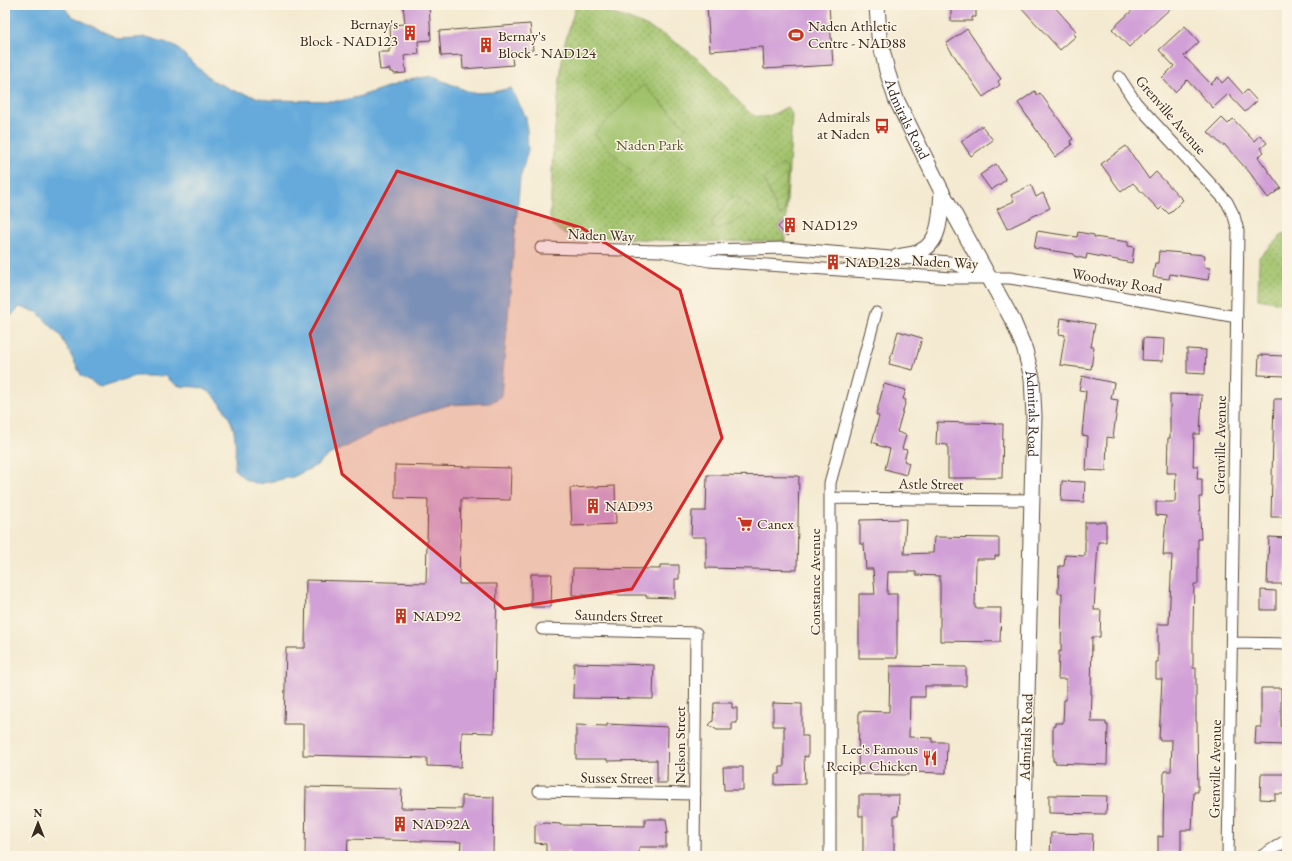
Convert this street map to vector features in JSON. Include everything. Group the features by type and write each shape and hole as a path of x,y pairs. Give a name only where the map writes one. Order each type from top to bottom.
{"main road":[{"name":"Admirals Road","path":"877,5 879,36 886,71 896,99 942,192 1013,321 1025,350 1032,378 1034,416 1022,856"},
{"path":"897,257 921,251 930,244 938,229 942,192"}],"street":[{"name":"Grenville Avenue","path":"1119,77 1136,103 1222,196 1231,209 1236,224 1238,239 1228,856"},
{"name":"Naden Way","path":"541,248 661,252 785,248 949,262 991,279"},
{"name":"Naden Way","path":"661,252 709,261 952,278 991,279"},
{"name":"Woodway Road","path":"991,279 1010,278 1237,317"},
{"name":"Constance Avenue","path":"830,856 830,484 876,314"},
{"name":"Astle Street","path":"830,498 1032,500"},
{"name":"Saunders Street","path":"542,629 696,633"},
{"name":"Nelson Street","path":"694,856 696,633"},
{"path":"1232,644 1287,644"},
{"name":"Sussex Street","path":"538,791 695,794"},
{"path":"1262,856 1287,840"}],"highlighted area":[{"path":"397,171 582,228 680,290 722,438 632,589 504,609 342,474 310,334"}],"green space":[{"name":"Naden Park","path":"576,5 604,5 602,11 634,21 664,35 704,65 721,81 749,113 757,117 775,113 787,107 792,114 786,219 778,227 785,235 785,241 694,242 581,236 566,234 555,227 550,218 553,148 563,49"},
{"path":"643,85 686,128 637,177 594,134"},
{"path":"782,164 787,170 785,209 782,215 779,215 764,180"},
{"path":"732,196 737,197 749,207 749,211 732,224 721,228 712,228 712,222"},
{"path":"1284,233 1287,236 1287,304 1258,299 1259,257"}],"water":[{"path":"5,5 63,5 70,15 119,39 147,37 174,45 211,80 237,92 268,100 340,101 358,97 405,81 431,76 472,93 493,92 511,88 526,117 528,150 520,178 501,397 490,403 448,405 390,424 329,455 317,465 293,477 258,484 246,480 235,470 235,435 233,428 220,403 207,390 179,386 165,376 135,376 100,387 81,375 61,336 37,312 20,307 5,322"}],"building":[{"name":"Bernay's Block - NAD123","path":"403,5 429,5 431,40 418,41 419,54 404,56 406,73 394,74 394,72 390,72 390,69 380,70 378,52 389,52 389,49 391,48 390,25 405,24"},
{"name":"Naden Athletic Centre - NAD88","path":"707,5 829,5 833,65 764,69 763,47 710,51"},
{"path":"951,5 976,5 976,17 972,17 972,21 951,21"},
{"path":"1019,5 1053,5 1076,31 1073,33 1076,36 1060,50"},
{"path":"1138,5 1174,5 1129,47 1112,29"},
{"name":"Bernay's Block - NAD124","path":"530,24 533,50 511,52 513,65 463,69 462,55 441,56 439,31"},
{"path":"1185,26 1199,42 1184,56 1211,84 1218,77 1222,83 1228,77 1243,94 1247,90 1257,101 1245,112 1228,94 1213,108 1187,80 1175,92 1162,78 1174,66 1159,50"},
{"path":"967,29 1001,79 998,81 1000,85 983,97 946,44"},
{"path":"1035,91 1037,95 1040,93 1073,139 1070,141 1072,145 1055,157 1018,103"},
{"path":"1222,118 1228,124 1233,119 1254,141 1260,135 1267,143 1261,148 1264,152 1258,157 1281,188 1268,198 1250,173 1224,144 1223,146 1208,132"},
{"path":"982,126 993,140 971,156 961,141"},
{"path":"1126,146 1149,179 1156,172 1183,200 1169,214 1162,207 1159,210 1133,183 1121,192 1101,164"},
{"path":"996,164 1006,180 991,190 980,175"},
{"path":"1031,185 1036,197 1043,193 1050,208 1007,229 997,209 1014,201 1011,195"},
{"name":"NAD129","path":"786,219 795,229 787,236 778,227"},
{"path":"1037,231 1077,237 1078,232 1094,235 1094,237 1128,242 1128,246 1134,247 1132,263 1087,254 1086,259 1074,256 1074,254 1034,248"},
{"path":"1159,251 1205,255 1204,267 1210,268 1208,280 1170,274 1169,279 1153,277 1155,263 1158,263"},
{"path":"1061,318 1095,324 1091,347 1094,347 1091,369 1060,365 1065,335 1059,334"},
{"path":"898,331 922,338 913,370 889,364"},
{"path":"1143,338 1164,339 1163,361 1142,360"},
{"path":"1187,349 1206,350 1205,374 1187,373"},
{"path":"1259,355 1285,356 1284,360 1287,360 1287,376 1258,375"},
{"path":"1082,376 1114,383 1111,399 1118,400 1113,438 1107,437 1106,471 1086,470 1088,436 1082,435 1086,391 1079,390"},
{"path":"884,384 906,390 903,399 906,400 897,432 906,435 902,449 907,450 904,461 909,463 906,475 885,469 890,449 872,442 879,416 876,415"},
{"path":"1170,394 1202,395 1200,434 1194,434 1193,466 1198,466 1197,479 1202,479 1202,497 1199,497 1201,539 1198,539 1198,584 1194,584 1193,628 1193,668 1196,668 1198,792 1194,792 1192,830 1181,830 1181,852 1158,852 1158,836 1163,837 1164,771 1171,771 1172,740 1159,740 1162,679 1156,679 1156,662 1158,662 1158,624 1169,624 1172,555 1163,555 1166,516 1156,515 1156,502 1175,502 1176,473 1167,473 1168,438 1170,438"},
{"path":"1274,399 1287,399 1287,517 1271,517"},
{"path":"937,422 1003,424 1002,478 948,478 948,445 936,444"},
{"name":"NAD92","path":"395,465 511,468 510,500 461,499 459,584 497,584 494,733 462,732 461,767 427,766 427,758 303,755 303,724 284,724 286,648 305,648 306,580 426,583 428,499 395,498"},
{"name":"Canex","path":"707,475 799,476 797,570 706,568 706,537 691,537 692,511 706,511"},
{"path":"1062,481 1085,482 1084,502 1061,501"},
{"name":"NAD93","path":"615,486 616,524 572,526 570,488"},
{"path":"906,519 904,554 933,553 934,537 999,538 999,556 995,556 995,559 976,559 975,608 1001,608 1000,642 940,641 940,576 916,575 916,572 888,572 887,594 897,594 897,658 859,658 859,594 875,594 873,569 866,569 864,544 860,544 860,520"},
{"path":"1085,522 1106,522 1106,542 1098,542 1094,610 1101,610 1100,637 1092,637 1091,722 1106,722 1106,725 1108,725 1107,765 1055,763 1055,761 1053,761 1053,726 1055,726 1055,723 1063,723 1064,700 1066,700 1066,679 1058,679 1059,651 1061,652 1062,593 1058,593 1059,566 1064,566 1065,555 1085,556"},
{"path":"1269,537 1287,538 1284,584 1267,584"},
{"path":"660,565 679,565 679,579 675,579 675,598 646,597 646,595 572,595 573,568 660,569"},
{"path":"531,574 552,574 551,607 531,607"},
{"path":"1261,590 1276,591 1276,610 1261,610"},
{"path":"574,663 654,665 653,699 573,698"},
{"path":"890,666 966,667 966,686 925,686 925,697 910,697 909,737 932,738 932,742 947,742 946,773 909,772 908,775 858,774 859,711 889,712"},
{"path":"1261,688 1281,688 1281,727 1286,727 1286,745 1255,744 1256,727 1261,727"},
{"path":"714,703 732,703 732,708 737,708 737,723 732,723 732,730 717,730 709,725 713,721"},
{"path":"773,703 802,704 802,736 808,736 808,757 804,756 805,784 775,785 775,774 780,774 780,767 784,767 784,726 773,726"},
{"path":"607,724 668,727 667,783 657,783 657,760 607,761 607,759 576,759 576,725 607,726"},
{"path":"723,767 743,767 743,790 724,790"},
{"path":"1261,774 1287,774 1287,794 1275,794 1275,800 1260,799"},
{"name":"NAD92A","path":"306,787 402,789 401,808 462,809 462,796 494,797 493,855 460,854 461,842 348,839 347,856 305,856"},
{"path":"859,795 899,795 898,816 894,816 894,856 863,856 863,816 859,816"},
{"path":"1049,795 1107,796 1106,814 1049,813"},
{"path":"645,819 666,819 668,833 666,833 666,847 639,847 639,856 569,856 569,852 546,852 546,844 535,843 535,825 546,823 560,825 645,826"},
{"path":"1051,833 1093,834 1092,856 1050,856"}],"place":[{"name":"Bernay's Block - NAD123","path":"410,33"},
{"name":"Naden Athletic Centre - NAD88","path":"796,35"},
{"name":"Bernay's Block - NAD124","path":"486,45"},
{"name":"Admirals at Naden","path":"882,126"},
{"name":"NAD129","path":"790,225"},
{"name":"NAD128","path":"833,262"},
{"name":"NAD93","path":"593,506"},
{"name":"Canex","path":"745,524"},
{"name":"NAD92","path":"401,616"},
{"name":"Lee's Famous Recipe Chicken","path":"930,758"},
{"name":"NAD92A","path":"400,824"}]}
